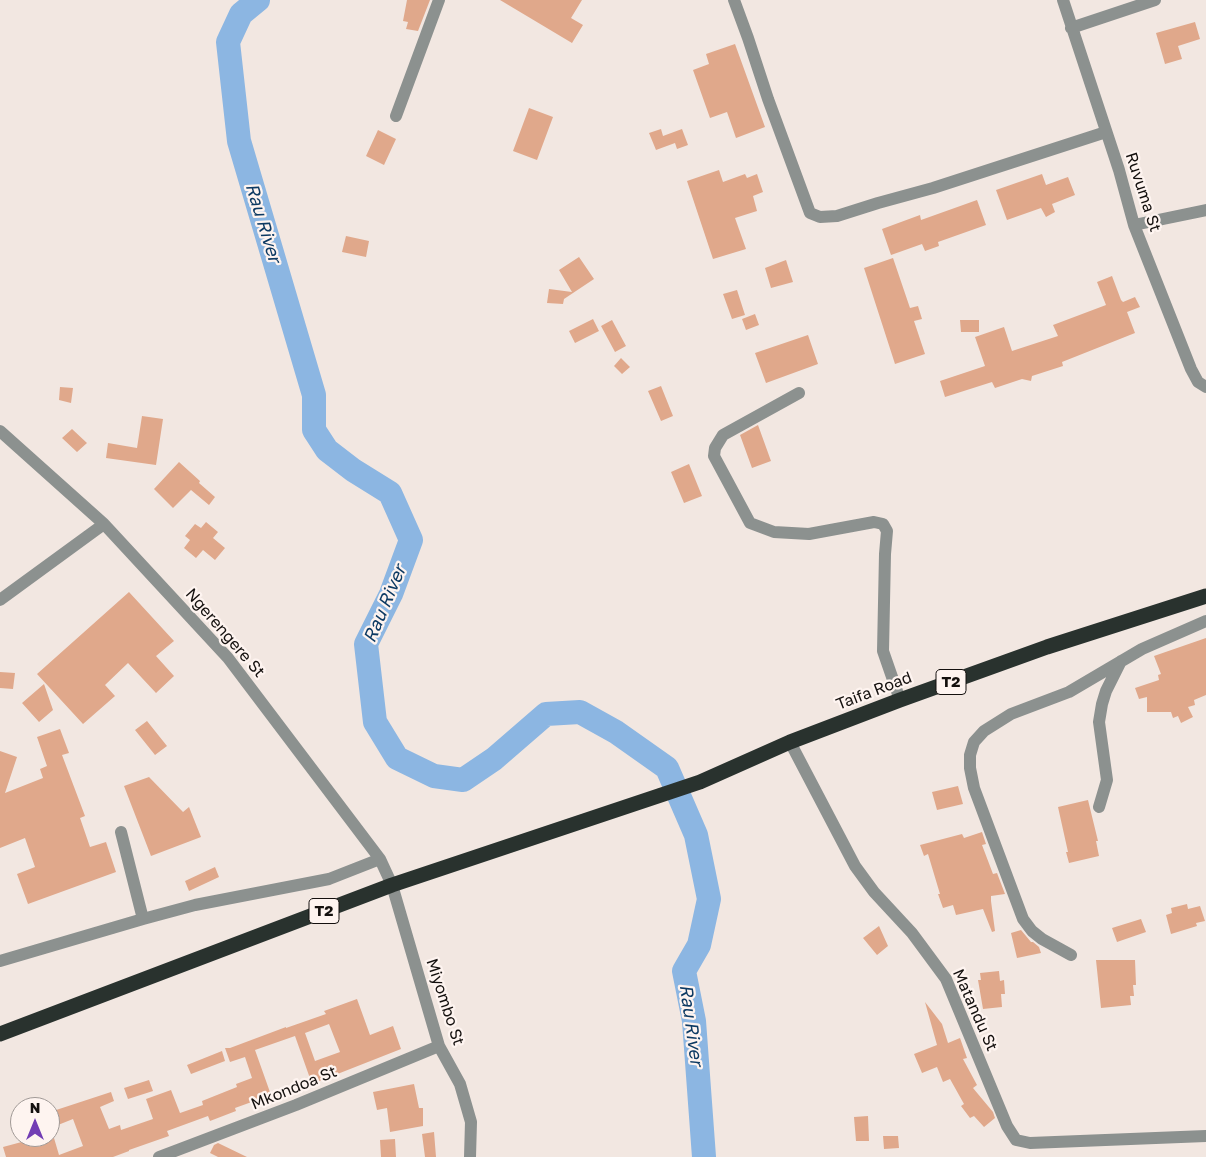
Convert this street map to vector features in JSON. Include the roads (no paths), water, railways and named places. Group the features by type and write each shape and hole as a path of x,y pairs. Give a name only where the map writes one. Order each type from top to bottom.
{"highway":[{"name":"Taifa Road","path":"392,885 700,782 790,742 900,700 1047,647 1206,596"},
{"name":"T2","path":"0,1034 392,885"}],"street":[{"path":"396,116 439,0"},
{"path":"734,0 810,213 820,216 836,216 933,188 1106,132"},
{"name":"Ruvuma St","path":"1063,0 1134,225 1191,369 1198,382 1206,387"},
{"path":"1071,28 1154,0"},
{"path":"1134,225 1206,210"},
{"path":"799,393 722,435 715,448 714,456 750,523 774,532 809,534 874,522 883,524 887,531 883,651 900,700"},
{"name":"Ngerengere St","path":"0,431 104,524 228,658 380,860 392,885"},
{"path":"0,600 104,524"},
{"path":"1071,955 1042,939 1022,919 974,788 970,768 970,754 974,742 984,731 1011,714 1069,692 1142,649 1206,621"},
{"path":"1099,807 1107,780 1100,722 1102,704 1106,690 1121,661"},
{"name":"Matandu St","path":"790,742 855,866 874,892 912,933 946,979 1008,1126 1016,1140 1030,1143 1206,1136"},
{"path":"121,832 143,918"},
{"path":"0,961 143,918 195,905 329,879 380,860"},
{"name":"Miyombo St","path":"392,885 439,1046 460,1084 471,1122 470,1157"},
{"name":"Mkondoa St","path":"159,1157 296,1105 439,1046"}],"waterway":[{"name":"Rau River","path":"258,0 241,14 228,42 239,141 314,395 314,430 327,450 353,470 390,493 411,540 391,594 366,644 375,722 397,758 434,776 463,780 494,759 546,714 580,712 616,732 667,768 696,835 709,899 699,945 684,971 694,1021 704,1157"}]}
